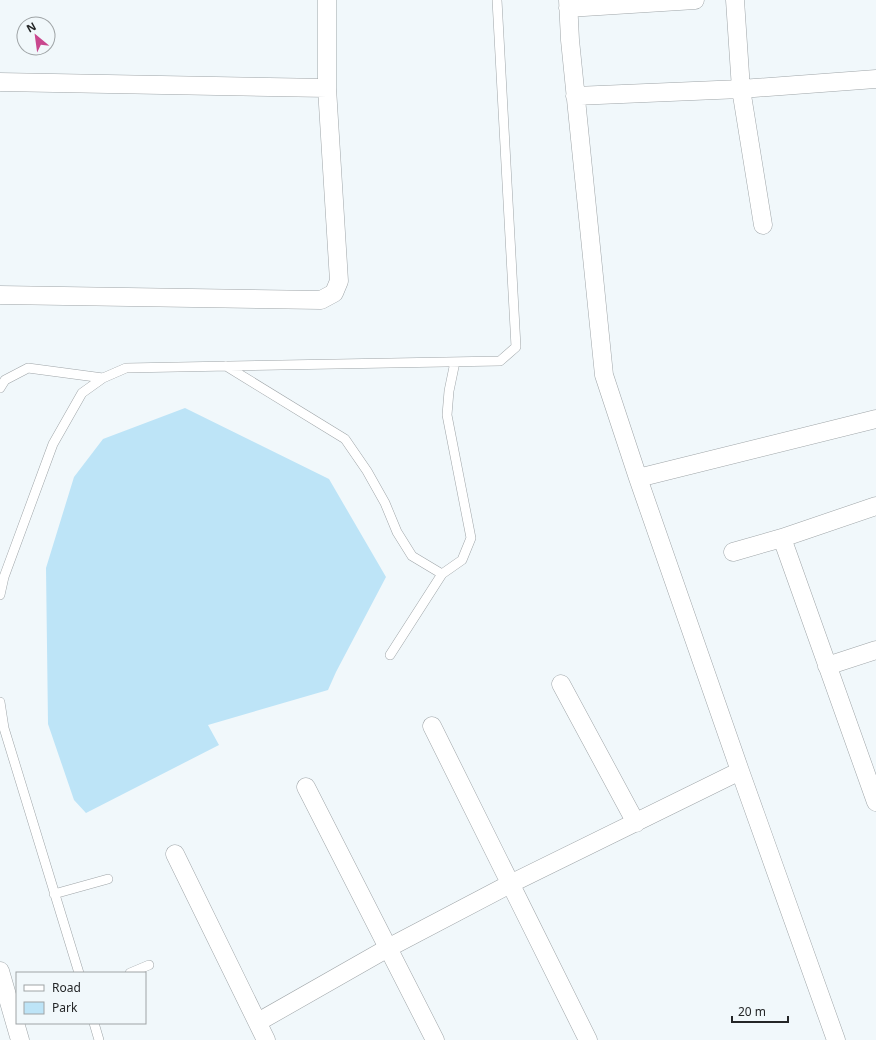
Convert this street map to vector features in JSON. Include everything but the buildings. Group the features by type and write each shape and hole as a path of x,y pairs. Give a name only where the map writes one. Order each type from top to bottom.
{"street":[{"path":"0,295 321,300 334,293 339,281 327,88 327,0"},
{"path":"695,0 568,4 575,96 604,375 638,478 740,771 836,1040"},
{"path":"735,0 741,89 763,225"},
{"path":"575,96 741,89 876,79"},
{"path":"0,82 327,88"},
{"path":"638,478 876,419"},
{"path":"733,552 782,538 876,506"},
{"path":"782,538 876,802"},
{"path":"828,666 876,650"},
{"path":"561,684 636,823"},
{"path":"432,726 588,1040"},
{"path":"258,1022 388,948 510,884 740,771"},
{"path":"306,787 435,1040"},
{"path":"175,854 266,1040"},
{"path":"0,971 20,1040"}],"lane":[{"path":"0,595 4,578 53,444 82,394 103,378 126,368 500,361 516,347 497,0"},
{"path":"390,655 442,574 462,560 471,538 447,415 449,391 456,362"},
{"path":"226,366 345,439 367,471 385,503 397,532 412,556 442,574"},
{"path":"0,388 5,380 28,368 103,378"},
{"path":"0,702 2,726 79,972"},
{"path":"54,894 108,879"},
{"path":"132,972 149,965"},
{"path":"94,1024 99,1040"}],"green space":[{"path":"185,408 329,479 386,577 328,690 208,725 219,745 86,813 74,800 48,724 46,568 74,477 103,439"}]}
